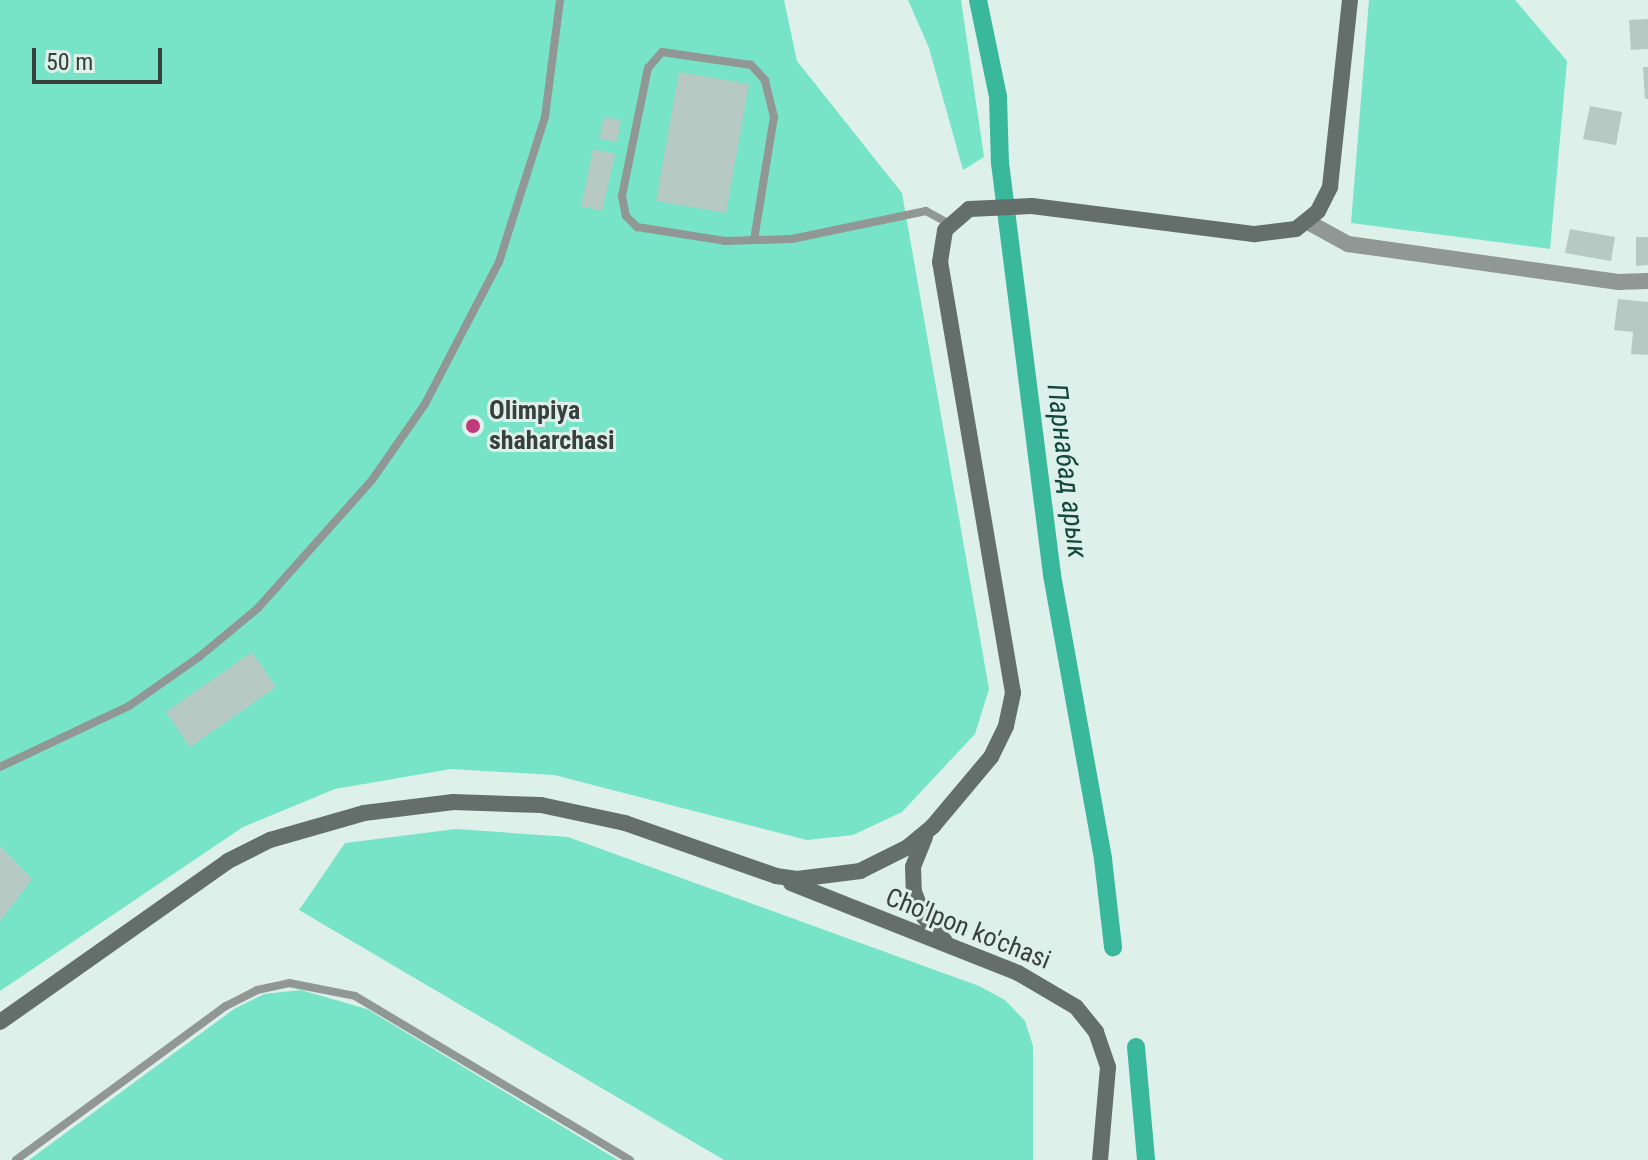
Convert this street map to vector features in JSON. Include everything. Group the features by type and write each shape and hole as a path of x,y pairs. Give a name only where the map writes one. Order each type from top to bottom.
{"main road":[{"path":"953,948 929,924 914,892 915,859 933,826 997,747 1013,693 940,262 949,224 969,209 1032,206 1255,234 1283,233 1308,222 1330,187 1350,0"},
{"path":"0,1022 228,861 270,840 364,813 453,802 541,805 625,823 776,876 818,879 860,871 899,853 933,826"},
{"name":"Cho'lpon ko'chasi","path":"776,876 1049,987 1092,1026 1106,1055 1109,1078 1100,1160"}],"street":[{"path":"1308,222 1348,244 1648,281"}],"lane":[{"path":"0,767 129,706 199,657 258,608 372,480 425,404 499,262 545,117 560,0"},
{"path":"754,240 774,117 765,80 751,65 662,52 648,68 623,210 637,227 725,241 792,239 926,211 949,224"},
{"path":"16,1160 226,1006 257,990 289,983 355,996 630,1160"}],"green space":[{"name":"Olimpiya shaharchasi","path":"0,0 784,0 797,61 902,193 989,689 975,734 902,812 853,835 807,840 554,775 451,769 335,789 243,827 0,991"},
{"path":"908,0 961,0 984,157 963,170 929,48"},
{"path":"1369,0 1515,0 1567,61 1550,249 1351,223"},
{"path":"456,829 568,837 979,986 1005,1000 1025,1021 1033,1046 1033,1160 724,1160 299,910 345,843"},
{"path":"301,990 367,1009 618,1160 29,1160 234,1009 264,994"}],"building":[{"path":"1648,19 1648,49 1631,50 1629,20"},
{"path":"1643,67 1648,67 1648,99 1645,99"},
{"path":"679,72 749,84 726,213 656,201"},
{"path":"1590,106 1622,112 1616,145 1583,139"},
{"path":"604,117 621,120 617,142 599,138"},
{"path":"593,149 615,154 602,211 581,206"},
{"path":"1570,229 1615,237 1611,261 1565,253"},
{"path":"1636,237 1648,237 1648,265 1636,266"},
{"path":"1618,299 1648,302 1648,355 1631,354 1633,332 1614,330"},
{"path":"252,652 276,687 190,747 166,712"},
{"path":"0,846 32,879 0,921"}],"waterway":[{"name":"Парнабад арык","path":"978,0 998,97 1000,163 1052,575 1103,859 1113,947"},
{"name":"Парнабад арык","path":"1136,1047 1146,1160"}],"place":[{"name":"Olimpiya shaharchasi","path":"473,426"}]}
